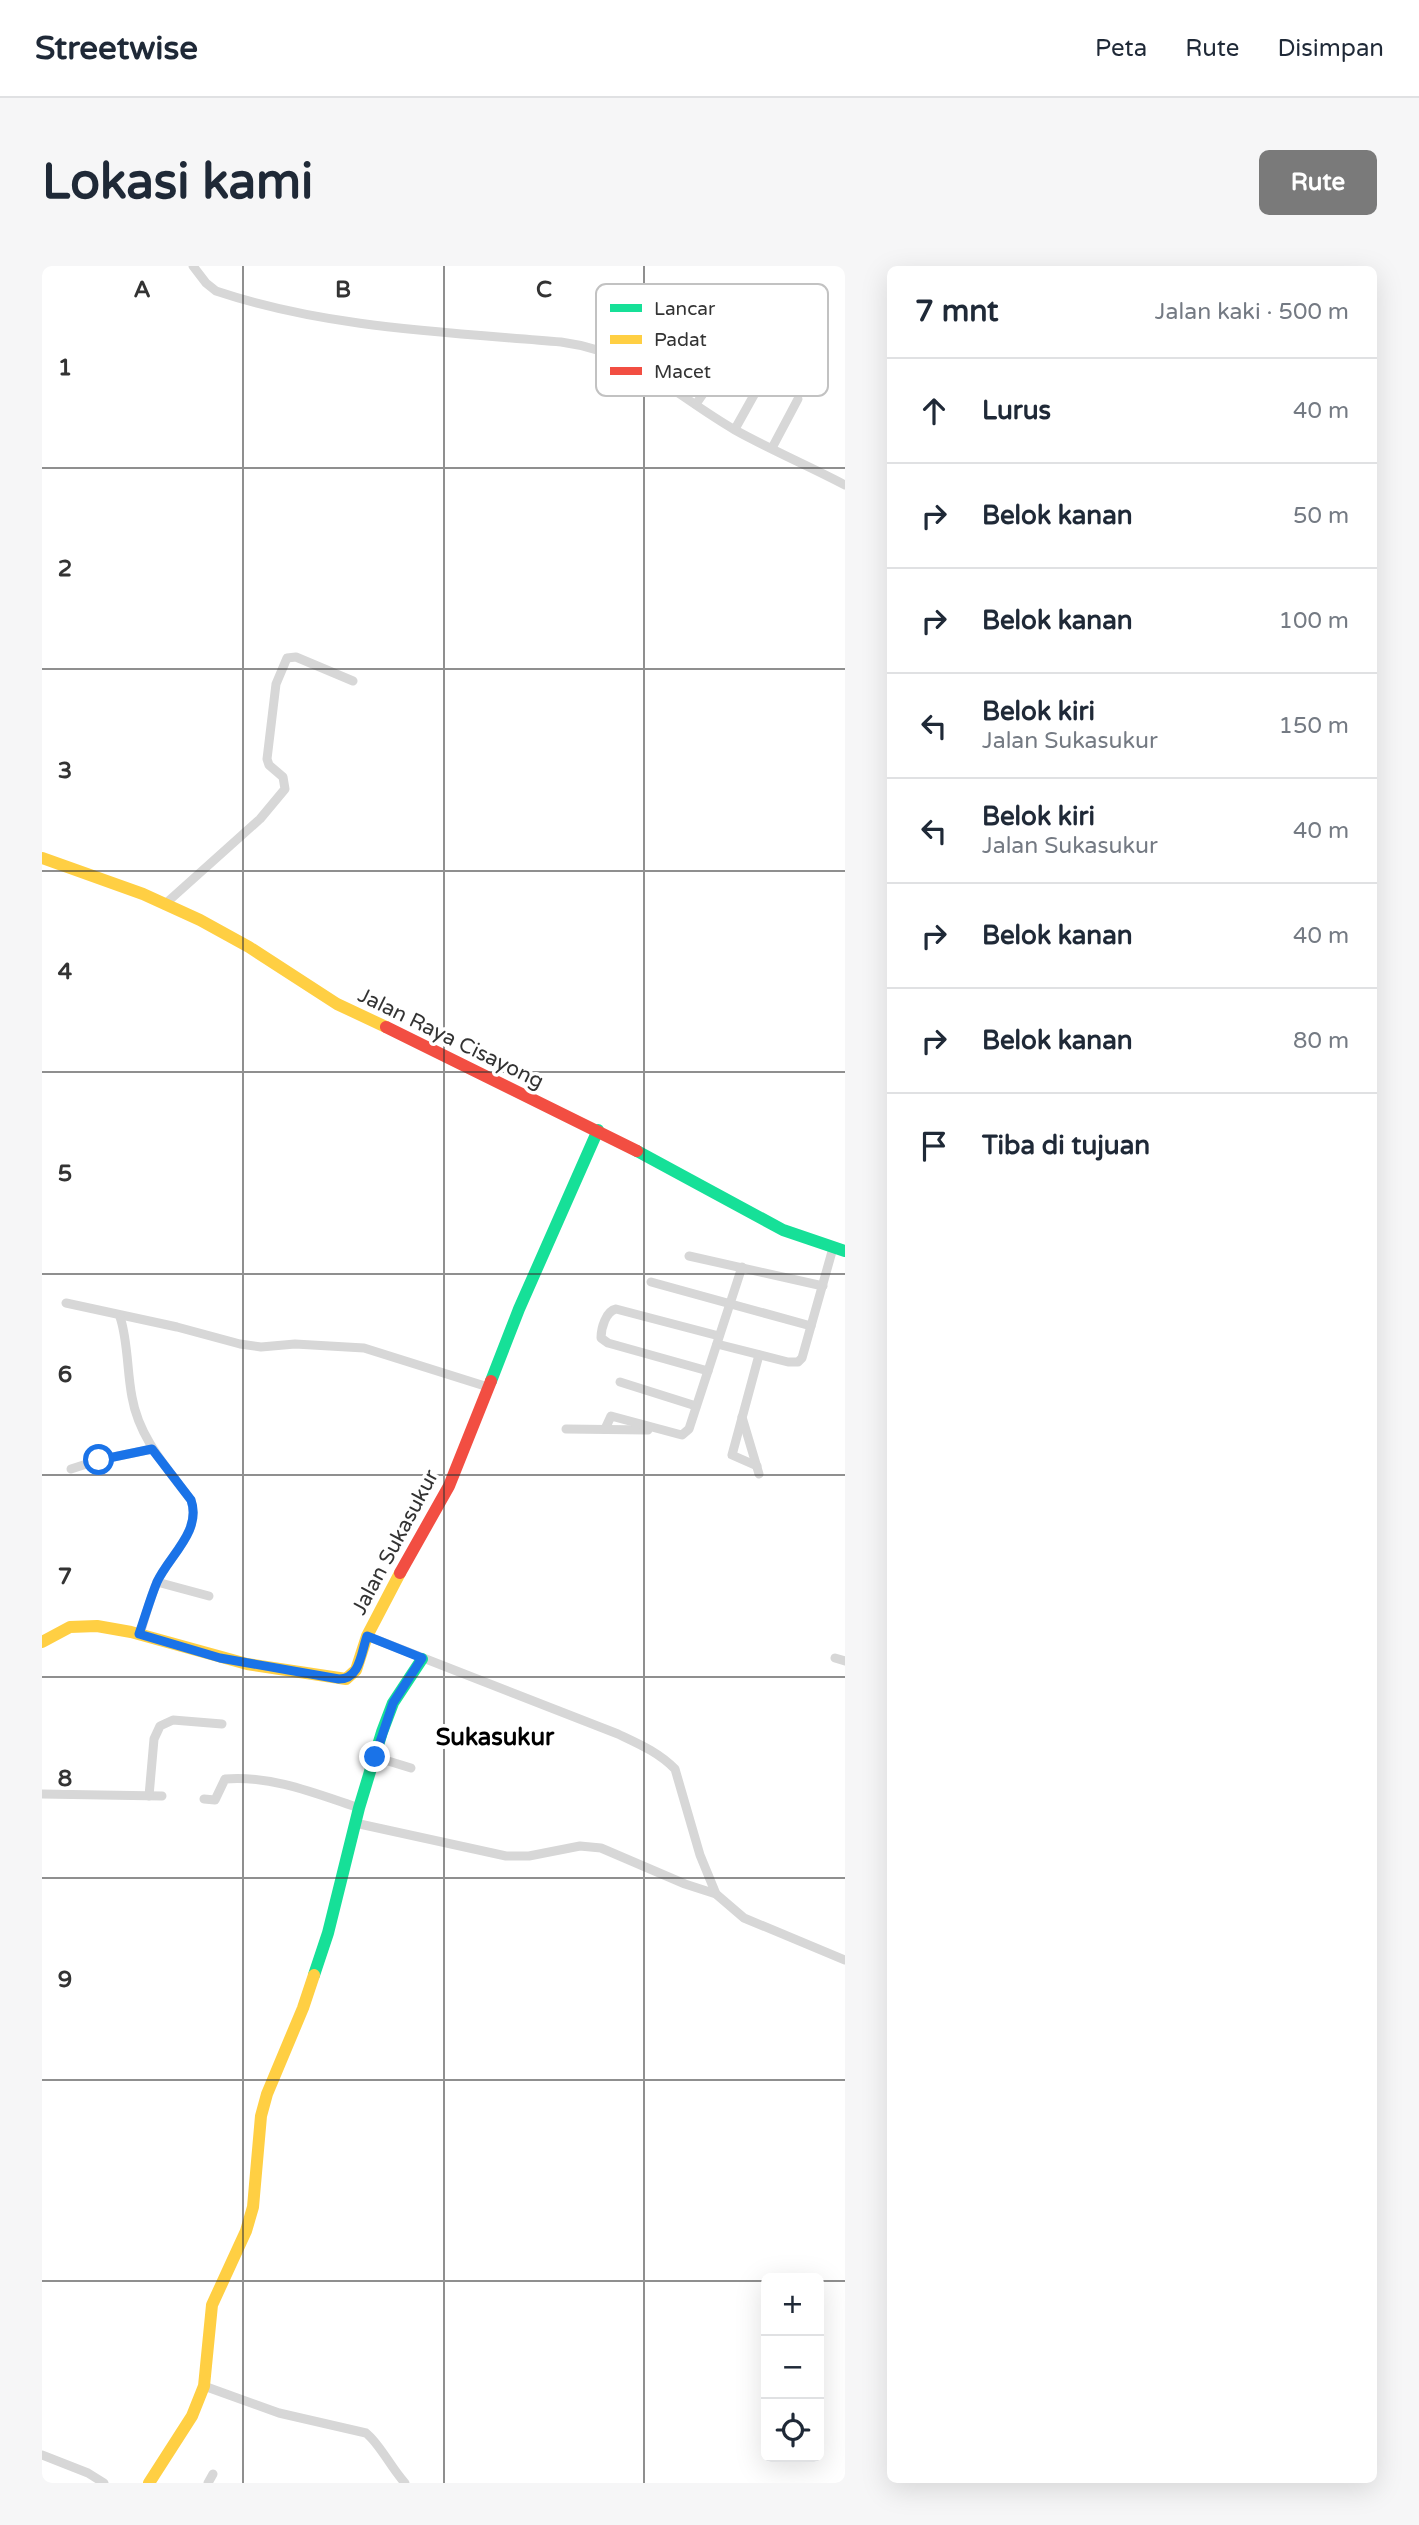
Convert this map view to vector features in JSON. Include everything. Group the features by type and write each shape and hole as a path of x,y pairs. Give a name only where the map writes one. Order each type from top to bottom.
{"street":[{"path":"193,266 206,283 216,290 290,313 384,327 582,345 596,350"},
{"path":"684,396 735,429 845,485"},
{"path":"696,404 702,396"},
{"path":"735,429 753,396"},
{"path":"772,448 798,399"},
{"path":"164,905 260,819 285,789 284,777 269,765 267,759 276,684 286,658 296,657 353,681"},
{"name":"Jalan Raya Cisayong","path":"42,858 143,894 200,920 249,947 337,1004 598,1130 783,1230 839,1249"},
{"name":"Jalan Sukasukur","path":"42,1642 63,1629 84,1625 139,1634 220,1658 339,1679 346,1679 356,1670 367,1636 449,1486 519,1308 598,1130"},
{"path":"708,1371 608,1343 601,1338 601,1334 609,1313 616,1309 759,1355 798,1362 802,1358 823,1286 839,1249"},
{"path":"688,1255 823,1286"},
{"path":"566,1429 605,1429 611,1416 664,1431 678,1434 685,1432 742,1268"},
{"path":"651,1282 811,1326"},
{"path":"66,1303 240,1344 261,1347 295,1344 364,1348 488,1387"},
{"path":"120,1317 137,1416 152,1449 191,1500 194,1510 187,1535 157,1582 139,1634"},
{"path":"741,1416 758,1470 732,1455 741,1416 759,1355"},
{"path":"620,1382 696,1406"},
{"path":"71,1469 152,1449"},
{"path":"157,1582 209,1595"},
{"path":"367,1636 618,1734 666,1760 675,1769 699,1855 716,1894"},
{"path":"149,2483 192,2416 204,2386 212,2305 246,2231 253,2207 261,2116 277,2067 303,2008 328,1933 345,1874 359,1808 393,1703 422,1658"},
{"path":"149,1796 155,1739 160,1726 173,1720 222,1724"},
{"path":"375,1757 411,1768"},
{"path":"204,1799 215,1800 225,1779 237,1779 297,1788 359,1808"},
{"path":"42,1794 162,1796"},
{"path":"355,1823 506,1856 529,1856 580,1846 601,1848 685,1884 716,1894 744,1918 845,1960"},
{"path":"204,2386 279,2413 366,2433 374,2439 392,2469 405,2483"},
{"path":"42,2455 88,2473 104,2483"}],"traffic: fast":[{"path":"491,1381 519,1309 598,1130"},
{"path":"637,1151 783,1230 845,1251"},
{"path":"314,1975 328,1933 359,1808 382,1732 393,1703 422,1659"}],"traffic: slow":[{"path":"42,858 143,894 200,920 249,947 337,1004 386,1027"},
{"path":"42,1642 70,1627 97,1626 131,1632 247,1664 346,1679 356,1670 367,1636 400,1573"},
{"path":"149,2483 192,2416 204,2386 212,2305 246,2231 253,2207 261,2116 267,2094 314,1975"}],"traffic: jam":[{"path":"386,1027 637,1151"},
{"path":"400,1573 449,1486 491,1381"}],"district":[{"name":"Sukasukur","path":"495,1737"}],"route":[{"path":"99,1460 152,1449 191,1500 194,1510 187,1535 157,1582 139,1634 220,1658 339,1679 352,1676 356,1670 367,1636 422,1658 393,1703 375,1757"}]}
